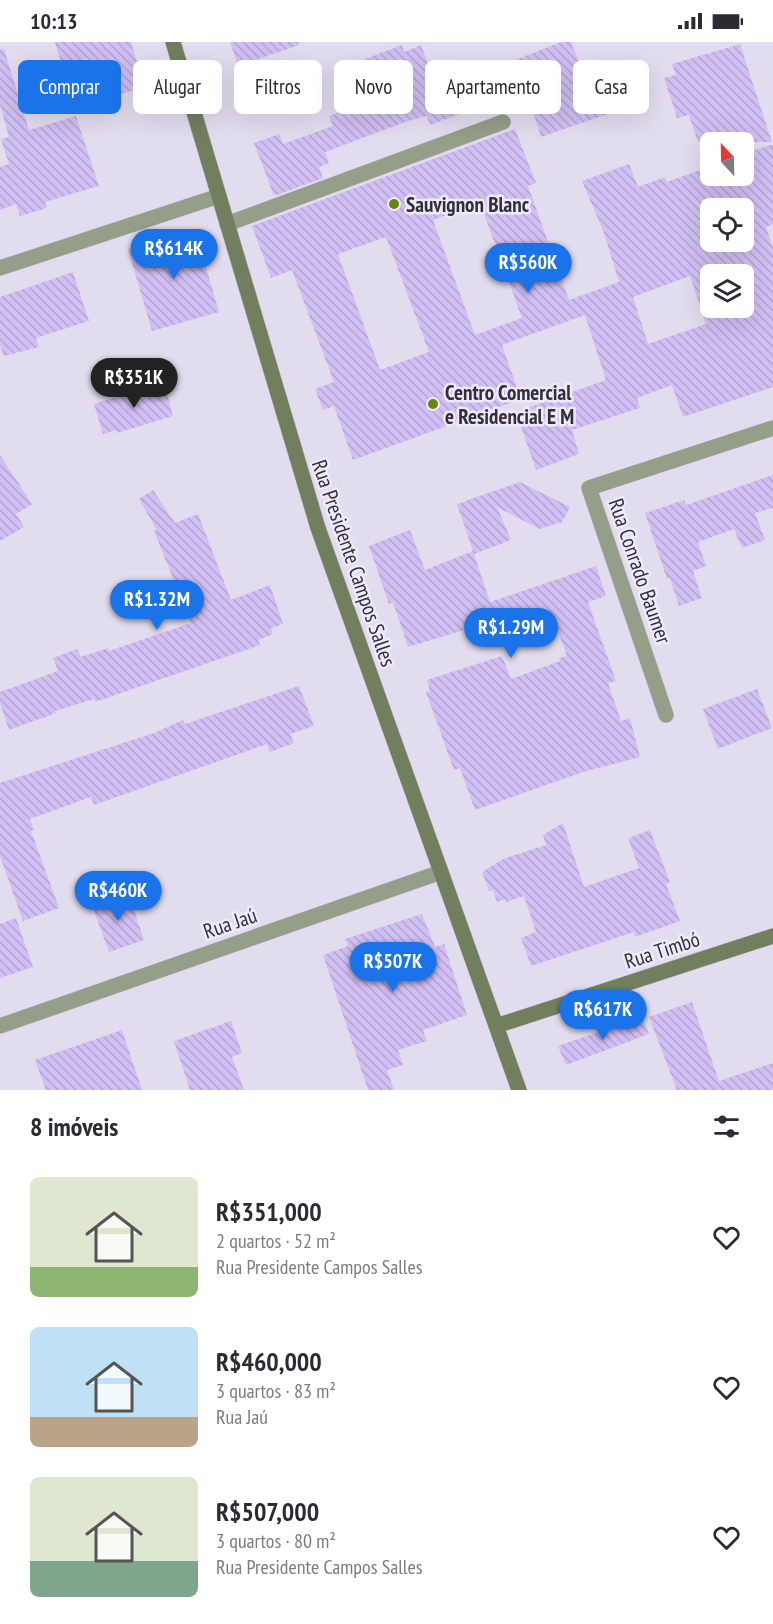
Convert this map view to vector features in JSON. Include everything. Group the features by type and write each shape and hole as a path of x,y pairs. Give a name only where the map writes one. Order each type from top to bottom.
{"main road":[{"name":"Rua Presidente Campos Salles","path":"173,42 318,528 519,1090"},
{"name":"Rua Timbó","path":"496,1026 773,936"}],"street":[{"path":"227,224 503,122"},
{"path":"0,268 219,196"},
{"name":"Rua Conrado Baumer","path":"666,715 589,488 773,428"},
{"name":"Rua Jaú","path":"0,1026 441,872"}],"building":[{"path":"55,42 131,42 136,60 133,60 133,90 121,94 121,60 88,60 87,58 60,60"},
{"path":"230,42 298,42 299,45 255,60 236,60"},
{"path":"561,42 571,42 578,60 573,60 573,114 607,114 541,137 534,114 561,114 561,60 516,60"},
{"path":"740,44 772,142 754,142 754,132 700,132 700,142 698,142 689,115 677,118 664,78 676,75 672,64"},
{"path":"402,45 404,52 421,45 427,60 425,114 459,114 430,125 427,116 408,121 325,152 329,163 319,167 323,178 274,196 254,143 279,134 283,144 333,126 329,116 334,114 413,114 413,60 363,60"},
{"path":"0,49 4,49 18,94 18,114 24,114 29,130 76,116 99,186 45,202 47,208 20,216 16,204 0,210 0,167 9,164 1,139 9,137 0,105"},
{"path":"515,129 536,183 528,186 569,300 619,282 604,233 582,181 629,164 638,187 665,177 667,182 700,170 700,186 754,186 754,151 773,144 773,224 766,227 773,248 773,387 683,417 672,385 637,398 640,408 572,430 579,454 536,470 516,412 606,380 585,315 502,345 521,399 353,460 334,406 323,410 315,389 334,382 292,270 271,278 252,226","holes":["480,203 522,318 475,335 433,220","386,237 429,352 380,370 338,254","700,264 754,264 754,318 704,318 706,324 648,344 633,297 690,276 700,306"]},
{"path":"195,229 219,312 152,331 128,249"},
{"path":"73,272 89,321 36,338 39,347 4,356 0,345 0,297"},
{"path":"164,382 173,416 117,433 116,430 103,434 94,404"},
{"path":"0,455 32,504 16,514 24,527 0,541"},
{"path":"773,475 773,508 755,513 765,540 742,548 734,529 698,542 706,566 693,571 702,598 679,606 670,578 667,579 645,513 684,500 686,505"},
{"path":"520,482 570,507 562,522 540,529 497,507 511,540 474,554 490,602 596,566 606,596 588,602 616,681 608,683 621,721 630,718 640,757 583,772 475,810 460,768 454,770 426,692 430,691 427,680 502,656 511,679 560,661 559,658 567,656 552,615 512,630 507,617 408,647 393,602 389,604 369,546 410,530 425,570 473,551 457,504"},
{"path":"153,490 175,523 198,514 231,600 270,585 283,624 271,628 273,634 258,640 260,645 95,702 94,699 55,711 56,713 9,730 0,703 0,692 58,671 53,658 77,649 81,657 108,648 109,651 191,623 154,531 157,530 139,499"},
{"path":"299,686 314,726 290,734 294,743 270,752 267,744 94,805 91,797 30,819 34,830 31,831 59,908 23,921 0,856 0,783 154,733 183,720 185,724"},
{"path":"757,689 772,728 718,749 703,709"},
{"path":"563,823 584,887 639,868 628,838 650,830 670,882 666,884 680,921 635,937 634,932 531,966 521,938 536,932 524,896 506,902 505,899 497,902 493,890 489,891 482,872 503,859 546,845 543,835"},
{"path":"128,892 144,940 109,952 92,905"},
{"path":"422,914 435,947 444,944 467,1015 423,1030 427,1041 398,1050 403,1065 387,1070 394,1090 368,1090 323,955 348,946 345,939"},
{"path":"16,918 33,967 0,978 0,924"},
{"path":"692,1002 719,1081 773,1063 773,1090 677,1090 649,1017"},
{"path":"642,1017 649,1034 566,1065 558,1046"},
{"path":"231,1021 242,1053 232,1057 244,1090 190,1090 174,1041"},
{"path":"122,1030 142,1090 46,1090 35,1060"}],"place":[{"name":"Sauvignon Blanc","path":"394,204"},
{"name":"Centro Comercial e Residencial E M","path":"433,404"}]}
